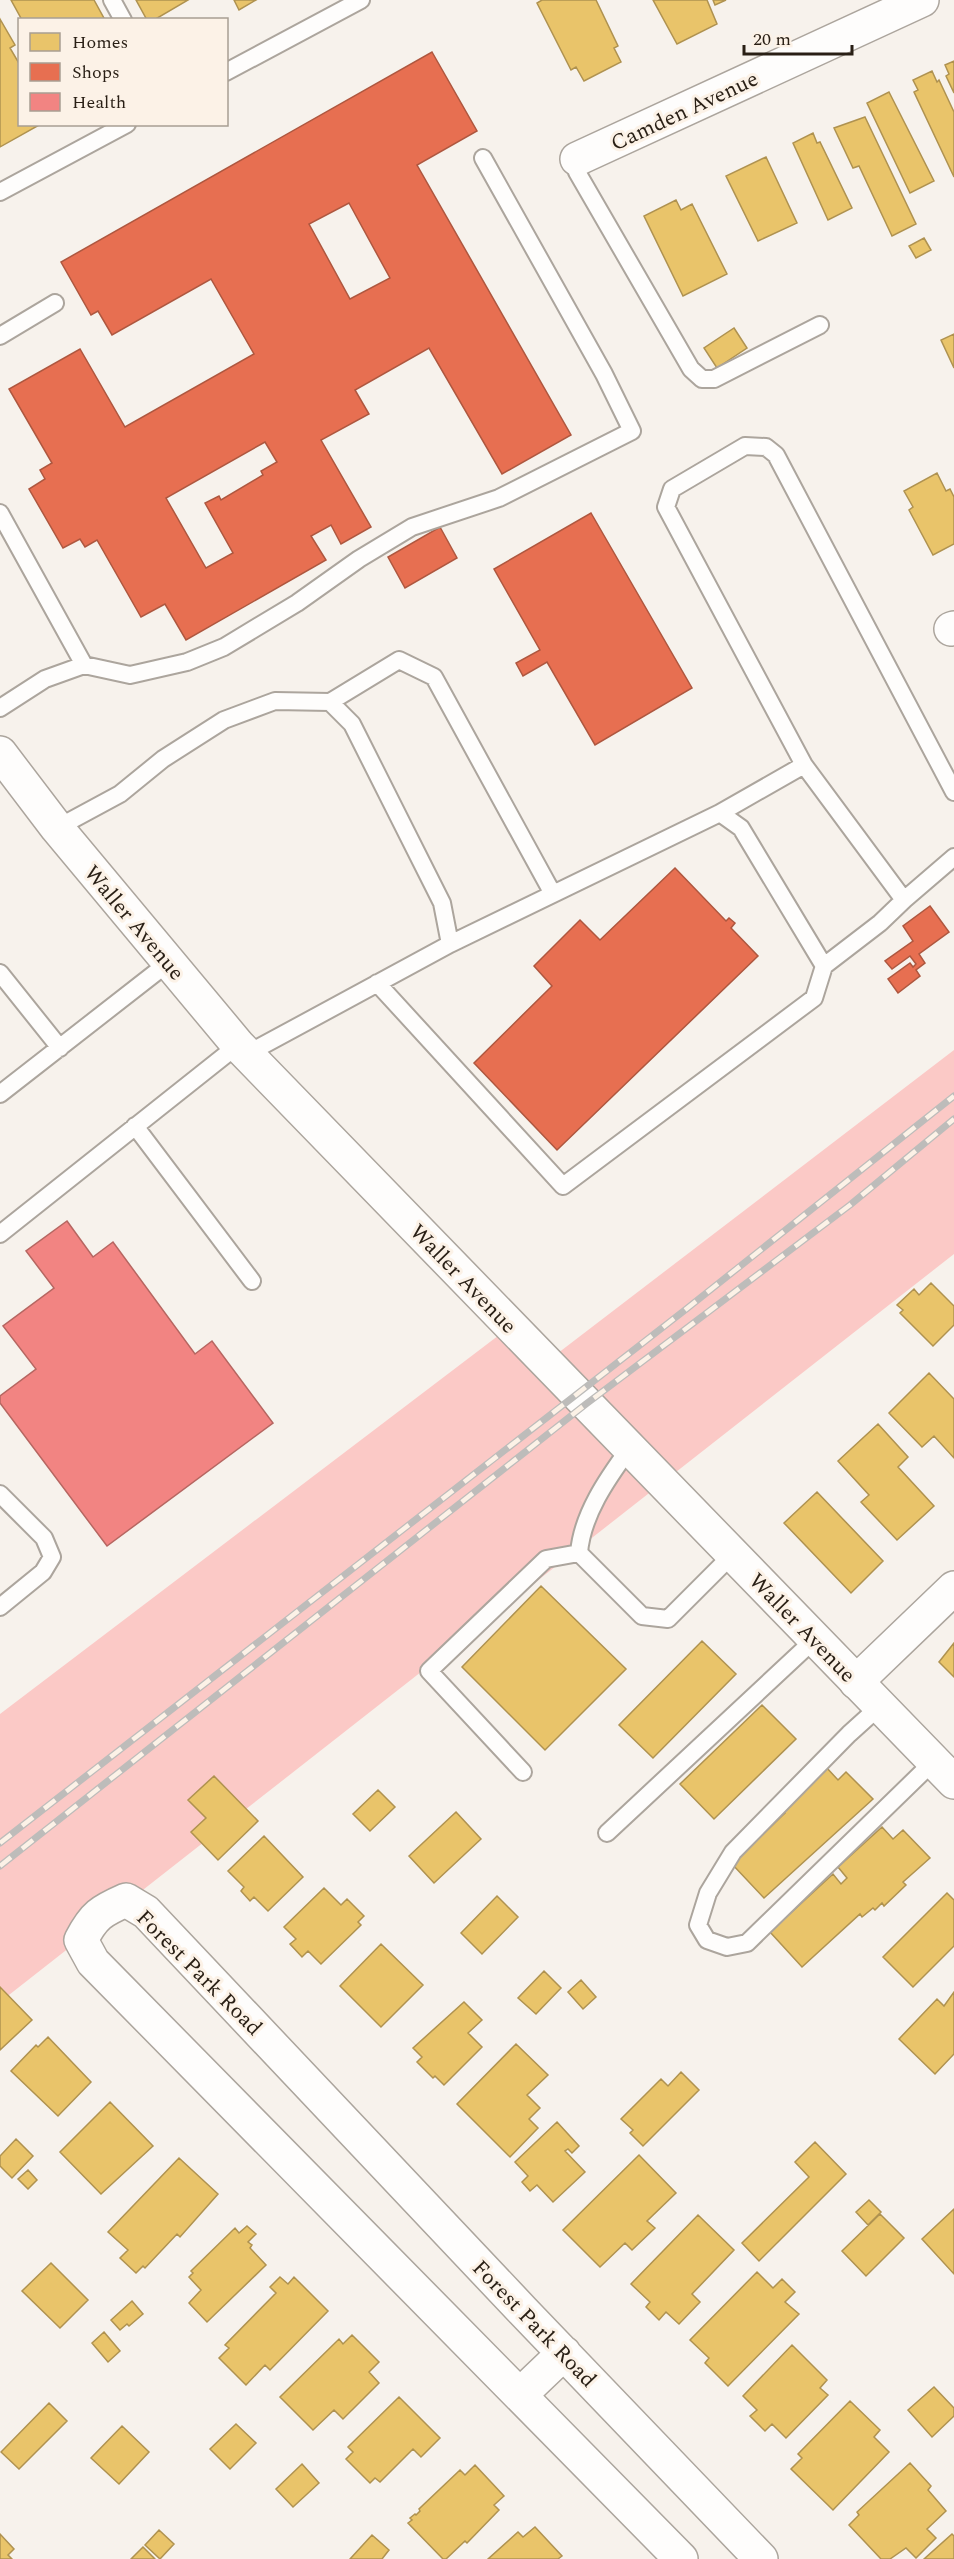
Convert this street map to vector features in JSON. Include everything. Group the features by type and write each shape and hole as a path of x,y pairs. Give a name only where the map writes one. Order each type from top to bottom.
{"street":[{"name":"Camden Avenue","path":"577,159 922,0"},
{"name":"Waller Avenue","path":"0,753 57,828 242,1050 944,1771"},
{"path":"856,1682 954,1588"},
{"name":"Forest Park Road","path":"681,2559 93,1962 81,1940 91,1920 102,1911 126,1900 146,1912 761,2559"},
{"path":"520,2395 564,2353"}],"lane":[{"path":"112,0 122,18"},
{"path":"228,71 336,6 361,0"},
{"path":"0,192 123,126"},
{"path":"0,708 45,679 84,665 130,675 187,662 224,647 297,603 412,527 499,498 632,431 604,374 483,158"},
{"path":"577,159 577,172 691,369 702,379 714,379 820,326"},
{"path":"0,336 55,303"},
{"path":"904,900 804,765 666,507 672,489 746,446 766,447 776,455 954,792"},
{"path":"0,513 84,665"},
{"path":"57,828 120,794 163,759 224,720 275,701 330,702 399,660 434,676 553,894"},
{"path":"330,702 352,724 442,903 450,944"},
{"path":"0,1234 135,1126 242,1050 450,944 720,813 804,765"},
{"path":"720,813 741,828 824,966"},
{"path":"377,983 563,1186 814,998 824,966 880,922 954,857"},
{"path":"0,1094 168,963"},
{"path":"0,974 60,1048"},
{"path":"135,1126 252,1281"},
{"path":"629,1449 606,1480 580,1537 579,1554 642,1616 668,1619 732,1555"},
{"path":"0,1494 44,1538 52,1557 43,1572 0,1606"},
{"path":"524,1772 429,1671 546,1559 579,1554"},
{"path":"607,1833 815,1640"},
{"path":"880,1706 849,1734 733,1852 708,1893 698,1925 706,1940 727,1947 747,1943 944,1771"}],"shaded area":[{"path":"954,1050 954,1254 0,2002 0,1714 511,1326 545,1363"}],"building: Homes":[{"path":"11,0 94,0 104,18 21,18"},
{"path":"136,0 188,0 157,18 146,18"},
{"path":"234,0 256,0 239,10"},
{"path":"542,0 596,0 618,46 614,48 621,62 584,81 576,67 571,70 537,3"},
{"path":"653,0 707,0 717,24 677,44"},
{"path":"713,0 726,0 715,5"},
{"path":"0,19 15,45 10,48 18,62 18,126 37,126 0,147"},
{"path":"954,61 954,93 946,76 949,74 945,65"},
{"path":"932,71 937,82 939,80 954,112 954,177 914,92 918,90 913,80"},
{"path":"889,92 934,181 910,193 867,103"},
{"path":"865,117 916,224 892,236 859,166 853,168 834,128"},
{"path":"813,133 817,143 820,142 852,208 828,220 793,143"},
{"path":"766,157 797,223 758,241 726,176"},
{"path":"676,200 681,210 692,204 727,274 683,296 644,216"},
{"path":"924,238 931,250 916,258 909,246"},
{"path":"734,328 747,348 717,368 704,348"},
{"path":"954,334 954,368 941,340"},
{"path":"937,473 946,491 950,489 954,497 954,544 933,555 909,510 913,507 904,491"},
{"path":"931,1283 954,1306 954,1325 933,1346 900,1313 903,1310 897,1305 914,1289 919,1295"},
{"path":"929,1373 954,1399 954,1458 934,1436 922,1447 889,1413"},
{"path":"878,1424 908,1457 898,1467 934,1506 897,1540 861,1502 869,1495 838,1461"},
{"path":"817,1492 883,1561 851,1593 784,1523"},
{"path":"541,1586 626,1669 545,1750 462,1667"},
{"path":"702,1641 736,1674 653,1758 619,1725"},
{"path":"954,1643 954,1677 939,1662"},
{"path":"762,1705 796,1739 714,1819 680,1784"},
{"path":"826,1767 838,1780 846,1772 873,1799 764,1898 732,1864 785,1813 781,1809"},
{"path":"214,1776 258,1821 218,1860 191,1832 206,1818 188,1800"},
{"path":"378,1790 395,1807 370,1831 353,1814"},
{"path":"456,1812 481,1839 434,1883 409,1856"},
{"path":"882,1827 893,1839 903,1830 930,1858 903,1882 906,1885 884,1906 882,1903 862,1917 860,1914 802,1967 770,1932 833,1874 841,1884 847,1878 838,1867"},
{"path":"264,1836 303,1877 268,1911 254,1897 250,1901 241,1891 244,1887 228,1871"},
{"path":"324,1888 341,1905 347,1899 364,1916 358,1922 361,1925 321,1964 308,1951 302,1957 290,1944 296,1939 284,1927"},
{"path":"947,1893 954,1900 954,1946 913,1987 883,1957"},
{"path":"497,1896 518,1917 482,1954 461,1933"},
{"path":"381,1944 423,1985 381,2027 340,1986"},
{"path":"544,1971 561,1988 536,2014 518,1998"},
{"path":"581,1980 596,1997 583,2009 568,1992"},
{"path":"0,1987 32,2020 0,2050"},
{"path":"954,1992 954,2054 935,2074 899,2039 937,1999 944,2006"},
{"path":"464,2002 482,2020 468,2033 482,2047 444,2085 435,2076 433,2078 417,2062 422,2057 413,2048"},
{"path":"48,2037 91,2082 58,2116 11,2071 36,2045 38,2047"},
{"path":"516,2044 548,2075 527,2095 540,2108 529,2119 538,2128 510,2157 457,2104"},
{"path":"681,2072 699,2090 643,2146 630,2133 633,2130 621,2119 661,2079 668,2086"},
{"path":"110,2102 153,2146 101,2194 60,2152"},
{"path":"557,2122 579,2146 572,2153 568,2149 565,2151 585,2172 553,2202 537,2185 530,2191 522,2182 528,2176 515,2162"},
{"path":"16,2139 33,2156 12,2178 0,2166 0,2156"},
{"path":"815,2142 846,2174 759,2261 742,2243 809,2177 795,2162"},
{"path":"639,2155 676,2193 647,2221 655,2228 632,2250 625,2243 600,2267 563,2230"},
{"path":"179,2158 218,2194 180,2237 177,2234 145,2268 143,2266 136,2273 120,2258 128,2250 108,2232"},
{"path":"28,2170 37,2180 28,2189 18,2179"},
{"path":"869,2200 881,2212 868,2225 856,2212"},
{"path":"954,2209 954,2274 922,2239"},
{"path":"880,2214 904,2238 866,2276 842,2251"},
{"path":"698,2215 734,2250 692,2294 700,2302 679,2324 666,2312 659,2320 646,2307 650,2302 631,2284"},
{"path":"247,2226 256,2234 248,2242 252,2245 250,2248 266,2265 207,2322 189,2303 201,2290 189,2277 193,2273 191,2271 235,2228 239,2233"},
{"path":"51,2263 88,2300 60,2328 22,2291"},
{"path":"757,2272 773,2288 782,2279 795,2292 785,2302 799,2314 728,2386 705,2363 709,2358 690,2340"},
{"path":"280,2277 288,2284 294,2277 328,2311 270,2370 265,2365 246,2385 219,2358 229,2348 225,2345 276,2293 270,2287"},
{"path":"132,2301 143,2314 129,2326 127,2324 120,2330 111,2320"},
{"path":"104,2332 120,2351 108,2362 92,2343"},
{"path":"352,2335 379,2362 369,2372 379,2383 343,2419 334,2410 313,2430 280,2397 339,2339 343,2344"},
{"path":"792,2345 827,2380 820,2388 828,2395 786,2438 772,2424 765,2431 750,2416 757,2410 743,2396"},
{"path":"934,2387 954,2408 954,2416 932,2437 908,2410"},
{"path":"399,2397 440,2438 421,2457 413,2449 380,2482 375,2478 370,2483 346,2459 353,2452 348,2447"},
{"path":"850,2401 880,2430 874,2437 889,2452 833,2510 791,2469 802,2458 798,2454"},
{"path":"49,2403 67,2421 19,2469 1,2452"},
{"path":"236,2424 256,2443 230,2469 210,2449"},
{"path":"122,2426 149,2452 119,2484 91,2458"},
{"path":"910,2463 931,2486 928,2490 946,2511 927,2529 936,2538 916,2558 906,2548 890,2559 881,2559 849,2525 859,2515 857,2512"},
{"path":"302,2464 319,2483 293,2507 276,2489"},
{"path":"475,2465 504,2496 494,2505 499,2510 467,2543 465,2541 446,2559 443,2559 408,2523 412,2520 410,2518 416,2515 419,2509 460,2470 465,2475"},
{"path":"535,2527 562,2556 558,2559 488,2559 518,2532 523,2537"},
{"path":"159,2530 174,2544 160,2559 145,2545"},
{"path":"0,2534 14,2549 8,2555 12,2559 0,2559"},
{"path":"952,2534 954,2536 954,2559 924,2559"},
{"path":"372,2535 389,2550 382,2559 350,2559"},
{"path":"143,2547 155,2559 131,2559"}],"building: Shops":[{"path":"432,52 477,131 417,165 571,435 502,474 429,348 355,390 369,414 321,440 371,527 341,544 331,525 311,536 326,560 186,640 165,604 141,617 97,540 85,547 80,539 63,548 29,489 45,479 40,470 52,463 9,389 80,349 125,427 254,354 211,279 112,335 98,311 91,315 61,262","holes":["349,203 390,278 350,299 309,224","265,442 277,462 261,471 263,475 221,500 219,496 205,503 233,553 206,568 166,498"]},
{"path":"591,513 692,688 595,745 547,662 523,676 516,663 540,650 494,569"},
{"path":"440,527 457,558 405,588 388,557"},
{"path":"675,868 726,921 729,918 735,923 731,928 758,956 557,1150 474,1063 552,986 534,966 580,920 600,940"},
{"path":"930,906 949,932 919,954 925,963 916,970 920,976 898,993 888,979 910,963 913,967 916,964 910,956 892,969 885,961 913,941 903,926"}],"building: Health":[{"path":"67,1221 93,1257 113,1242 195,1354 212,1341 273,1423 107,1546 0,1403 0,1396 36,1369 3,1326 54,1288 26,1251"}],"railway":[{"path":"0,1843 685,1310 954,1096"},
{"path":"0,1866 586,1404 850,1205 954,1119"}]}
